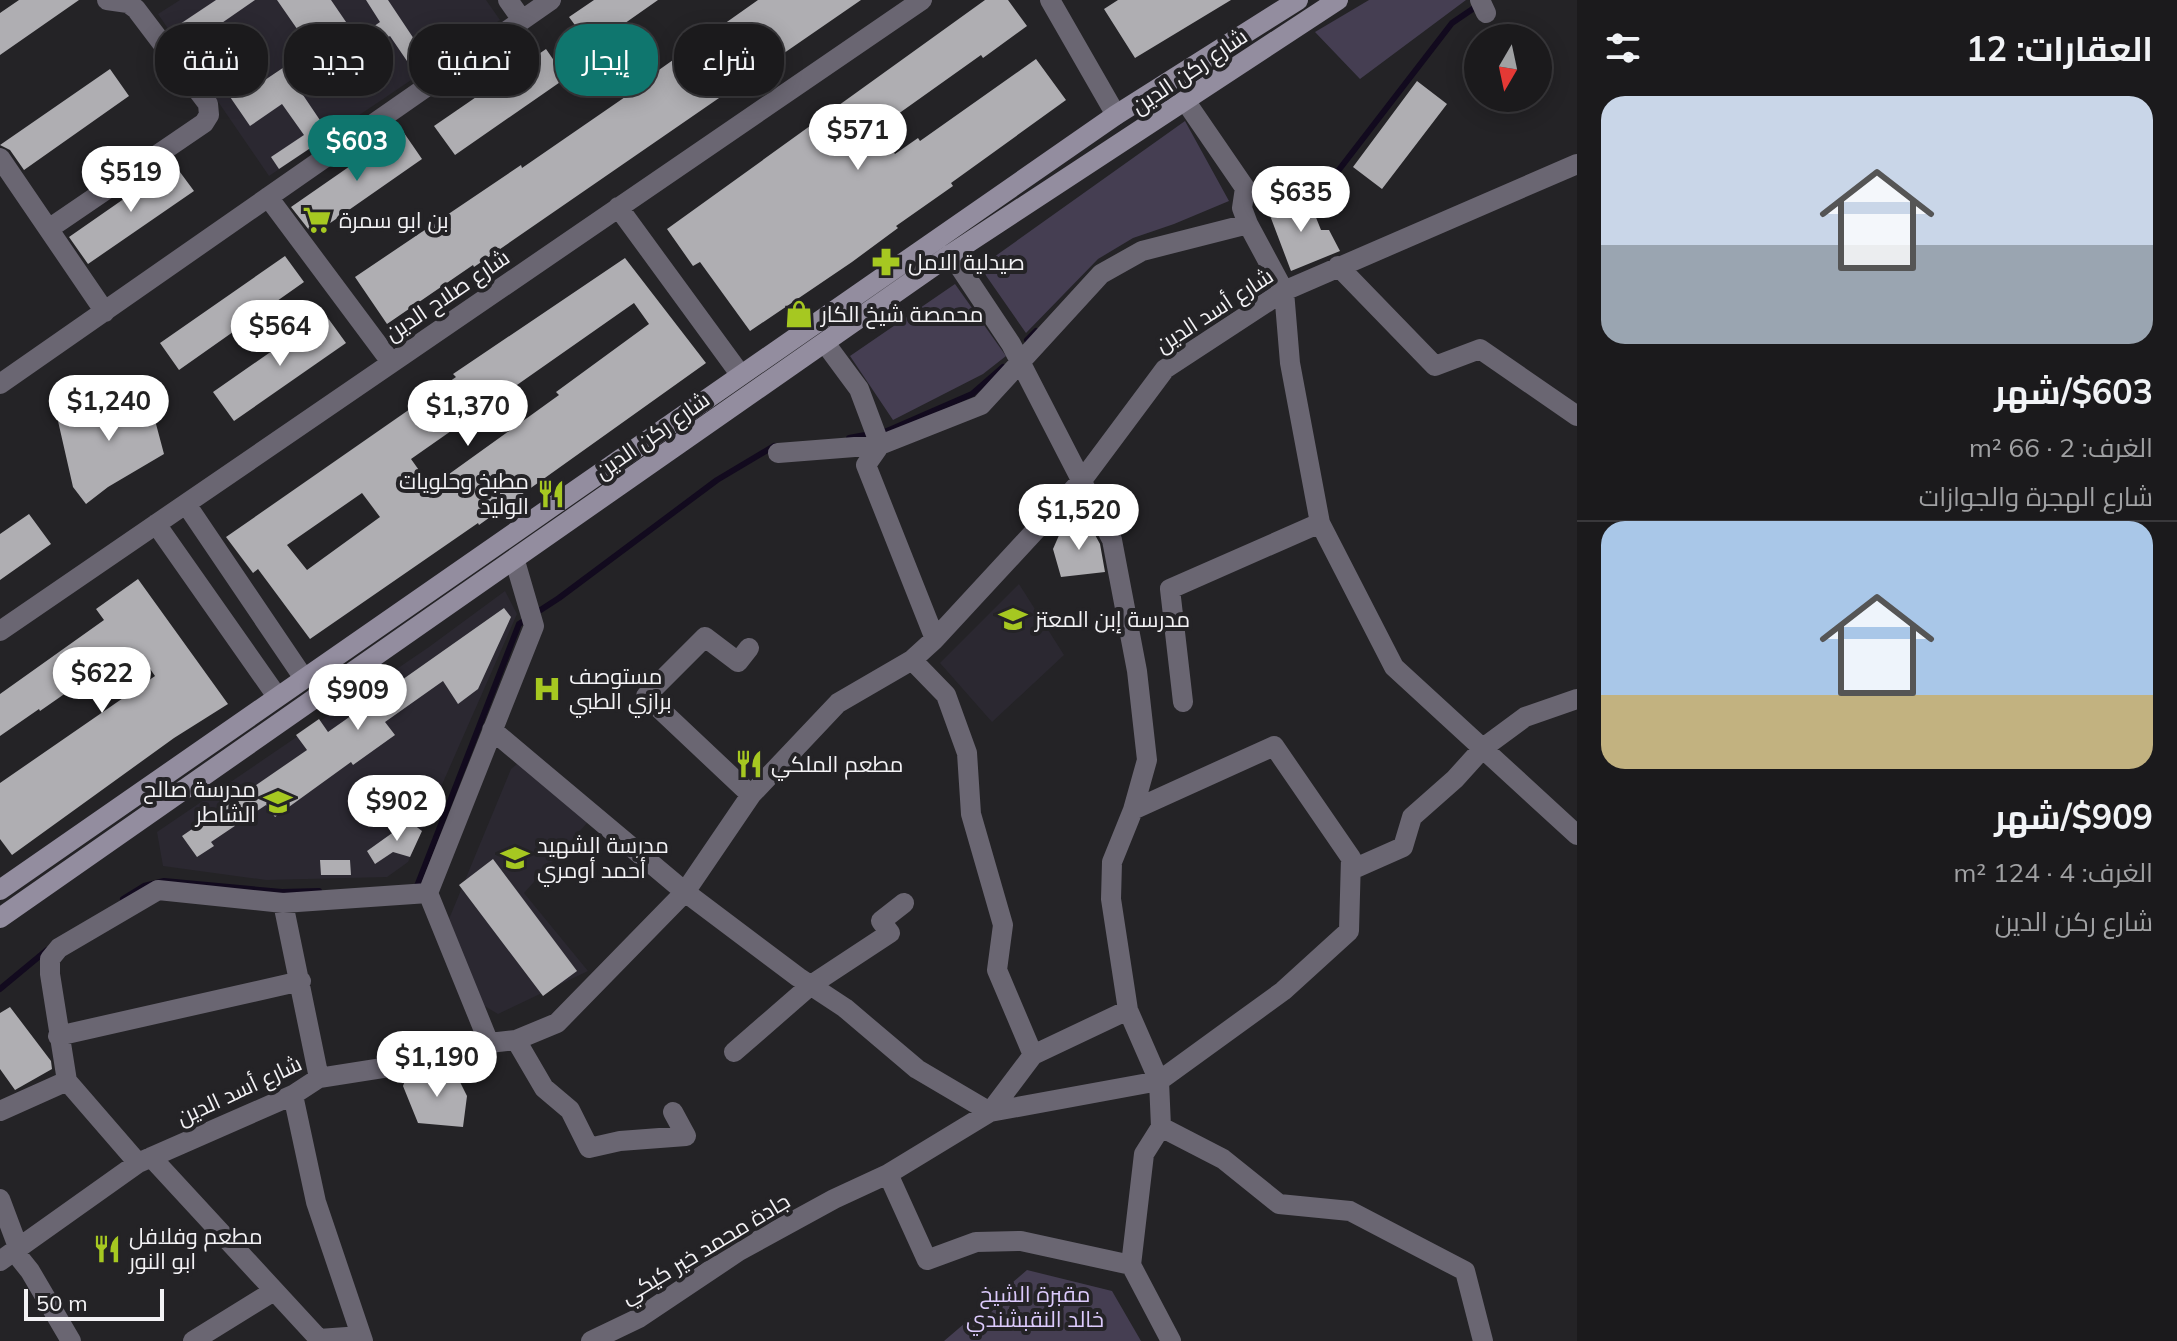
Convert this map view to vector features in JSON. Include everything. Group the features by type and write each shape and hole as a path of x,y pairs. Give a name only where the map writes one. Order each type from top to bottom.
{"main road":[{"name":"شارع ركن الدين","path":"0,890 276,695 1116,115 1298,0"},
{"name":"شارع ركن الدين","path":"0,918 951,254 1338,0"}],"street":[{"path":"50,228 204,123 209,115 208,104 136,9 128,3 107,0"},
{"path":"508,0 522,20"},
{"path":"0,384 551,0"},
{"name":"شارع صلاح الدين","path":"0,631 922,0"},
{"path":"1050,0 1116,115"},
{"path":"1186,102 1245,188 1245,216 1284,291 1290,363 1320,523 1394,667 1577,835"},
{"path":"0,158 105,312"},
{"name":"شارع أسد الدين","path":"11,1253 144,1160 293,1095 319,1078 459,1056 489,1043 516,1040 557,1023 685,892 751,795 838,703 912,660 935,639 1083,479 1165,369 1284,291 1577,164"},
{"path":"268,197 391,362"},
{"path":"618,207 740,374"},
{"path":"778,453 877,436 981,405 1101,274 1142,251 1245,216"},
{"path":"951,254 1011,344 1112,540 1137,671 1147,760 1133,810 1112,862 1111,899 1128,1010 1159,1081 1161,1127 1144,1154 1131,1265 1171,1341"},
{"path":"1338,266 1435,366 1480,349 1577,416"},
{"path":"825,343 859,389 877,436 866,465 935,639"},
{"path":"186,504 303,677"},
{"path":"1183,702 1170,589 1320,523"},
{"path":"156,524 276,695"},
{"path":"489,1043 428,893 534,626 515,561"},
{"path":"749,648 738,662 705,637 646,696 751,795"},
{"path":"912,660 946,695 967,753 971,814 1003,925 997,970 1033,1055"},
{"path":"1351,870 1403,847 1412,817 1455,779 1483,748 1525,717 1577,699"},
{"path":"492,730 685,892 845,1008 917,1069 990,1112 1159,1081 1283,991 1349,931 1351,858 1274,746 1133,810"},
{"path":"293,1095 316,1202 362,1338 319,1339 67,1081 58,1036 50,959 59,948 154,883 283,903 428,893"},
{"path":"283,903 319,1078"},
{"path":"734,1052 811,985 890,933 881,921 904,903"},
{"path":"58,1036 301,981"},
{"path":"990,1112 1033,1055 1128,1010"},
{"path":"516,1040 544,1088 570,1110 589,1148 620,1141 686,1136 673,1112"},
{"path":"0,1111 67,1081"},
{"name":"جادة محمد خير كيكي","path":"591,1341 639,1318 739,1251 834,1199 888,1174 990,1112"},
{"path":"1161,1127 1223,1159 1279,1204 1350,1211 1465,1271 1483,1341"},
{"path":"888,1174 927,1260 976,1242 1021,1241 1131,1265"},
{"path":"0,1199 11,1253 30,1271 71,1341"},
{"path":"193,1341 274,1291"}],"shaded area":[{"path":"180,0 486,0 500,20 494,24 409,24 409,81 393,92 393,24 284,24 284,96 387,96 269,176 214,96 268,96 268,24 165,24 158,14"},
{"name":"مدرسة إبن المعتز","path":"1019,584 1064,655 992,722 940,663"},
{"path":"505,591 517,614 408,862 387,877 266,880 163,866 157,832 429,647"},
{"name":"مدرسة الشهيد أحمد أومري","path":"522,760 587,823 524,893 588,971 498,1014 483,1005 449,919 511,769"}],"green space":[{"path":"1369,0 1466,0 1360,79 1315,32"},
{"path":"1185,121 1229,201 1133,238 1098,259 1026,333 980,267"},
{"path":"955,284 1006,356 983,374 893,420 850,356"},
{"name":"مقبرة الشيخ خالد النقبشندي","path":"1027,1270 1112,1291 1141,1341 944,1341"}],"building":[{"path":"19,0 79,0 0,55 0,13"},
{"path":"216,0 255,0 220,24 180,24"},
{"path":"277,0 331,0 347,24 294,24"},
{"path":"366,0 388,0 409,32 407,61 393,40 393,24 377,24 380,22"},
{"path":"594,0 658,0 624,24 574,24 569,17"},
{"path":"758,0 861,0 784,53 784,24 724,24"},
{"path":"985,0 1008,0 1027,26 877,129 895,154 918,138 920,141 1036,59 1066,100 951,183 953,186 852,262 750,331 700,262 693,266 667,229"},
{"path":"1118,0 1231,0 1135,58 1104,9"},
{"path":"546,49 555,62 555,86 455,155 434,126 478,96 539,96 539,54"},
{"path":"674,59 674,96 722,96 387,324 355,277 626,96 658,96 658,71"},
{"path":"284,67 284,96 304,96 330,135 279,169 271,157 304,135 282,104 250,126 229,96 268,96 268,78"},
{"path":"110,69 129,96 24,170 10,150 0,145"},
{"path":"1417,81 1447,104 1382,189 1353,167"},
{"path":"402,130 422,159 313,235 291,207"},
{"path":"174,164 194,191 88,264 69,237"},
{"path":"1309,200 1321,230 1329,230 1340,251 1291,271 1266,205"},
{"path":"285,256 304,282 179,370 160,343"},
{"path":"625,258 706,363 479,525 310,639 258,569 253,573 226,537 456,377 453,374","holes":["634,303 649,324 556,392 559,395 431,487 411,459","362,493 380,517 307,570 287,545"]},
{"path":"325,314 346,343 234,421 213,392"},
{"path":"148,394 164,454 108,487 86,504 73,487 58,421 69,410"},
{"path":"29,514 51,544 0,580 0,534"},
{"path":"1087,520 1100,544 1105,572 1061,577 1053,549 1060,533"},
{"path":"138,579 228,704 174,738 12,855 0,839 0,783 155,676 139,653 131,658 126,651 0,736 0,694 104,620 96,609"},
{"path":"504,608 511,617 478,689 458,704 443,681 385,722 395,735 353,765 351,762 275,817 266,805 211,842 214,846 197,857 182,836 307,750 296,735 319,719 328,732"},
{"path":"409,821 422,831 410,857 393,852 375,864 367,851"},
{"path":"493,859 577,971 543,996 459,885"},
{"path":"320,860 350,860 351,875 321,875"},
{"path":"10,1007 51,1061 52,1069 15,1090 0,1069 0,1013"},
{"path":"455,1072 467,1096 463,1127 418,1123 403,1086 406,1078"}],"waterway":[{"path":"1324,177 1338,171 1452,23 1477,6"},
{"path":"1027,340 1036,331"},
{"path":"849,438 887,431 972,394 1003,367"},
{"path":"414,887 417,886 519,624 559,598 717,480 774,446"},
{"path":"123,899 144,886 164,881 282,892 319,891"},
{"path":"0,989 47,950"}],"place":[{"name":"بن ابو سمرة","path":"317,220"},
{"name":"صيدلية الامل","path":"886,262"},
{"name":"محمصة شيخ الكار","path":"799,314"},
{"name":"مطبخ وحلويات الوليد","path":"551,494"},
{"name":"مدرسة إبن المعتز","path":"1013,619"},
{"name":"مستوصف برازي الطبي","path":"547,689"},
{"name":"مطعم الملكي","path":"749,764"},
{"name":"مدرسة صالح الشاطر","path":"278,802"},
{"name":"مدرسة الشهيد أحمد أومري","path":"515,858"},
{"name":"مطعم وفلافل ابو النور","path":"107,1249"}]}
